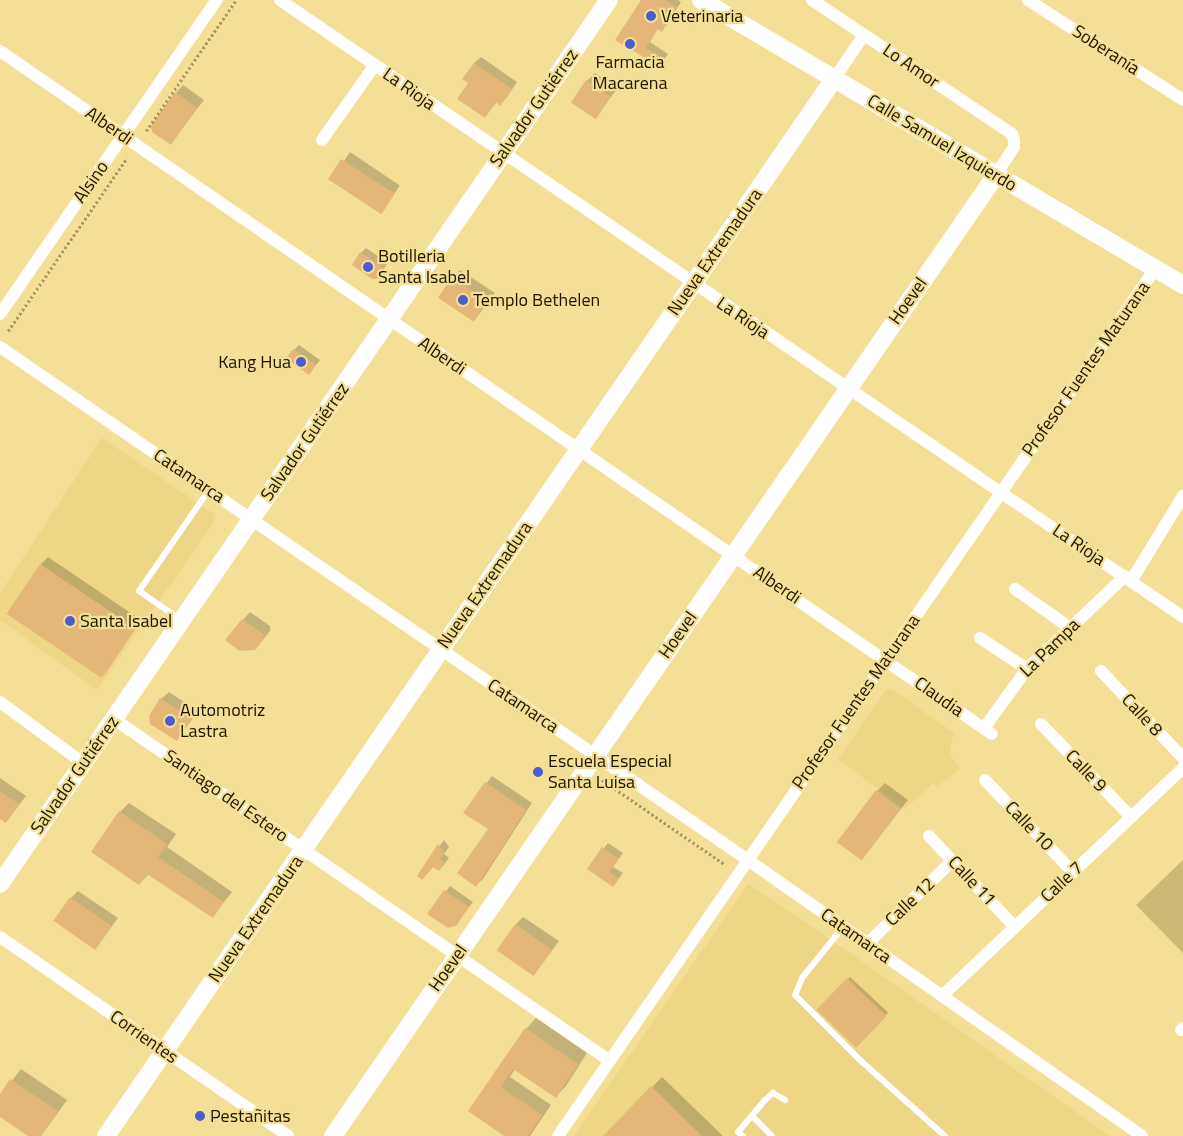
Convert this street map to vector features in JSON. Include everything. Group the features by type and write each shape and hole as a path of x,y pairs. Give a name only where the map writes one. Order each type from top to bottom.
{"street":[{"name":"Alsino","path":"0,314 217,0"},
{"name":"La Rioja","path":"280,0 693,284 1183,616"},
{"name":"Salvador Gutiérrez","path":"0,884 609,0"},
{"name":"Calle Samuel Izquierdo","path":"701,0 1183,285"},
{"name":"Lo Amor","path":"812,0 1009,132"},
{"name":"Soberanía","path":"1028,0 1183,100"},
{"name":"Nueva Extremadura","path":"106,1136 864,35"},
{"name":"Alberdi","path":"0,52 886,660"},
{"path":"322,140 375,65"},
{"name":"Hoevel","path":"332,1136 996,174 1014,147 1014,140 1009,132"},
{"name":"Profesor Fuentes Maturana","path":"558,1136 1155,269"},
{"name":"Catamarca","path":"0,347 748,860 1142,1136"},
{"name":"La Pampa","path":"988,731 1027,669 1070,628 1128,578 1183,496"},
{"path":"1015,590 1070,628"},
{"path":"980,638 1027,669"},
{"name":"Claudia","path":"886,660 988,731"},
{"name":"Calle 8","path":"1101,672 1183,758"},
{"path":"0,702 83,763"},
{"name":"Santiago del Estero","path":"114,719 610,1060"},
{"name":"Calle 9","path":"1041,724 1131,817"},
{"name":"Calle 7","path":"942,996 1183,768"},
{"name":"Calle 10","path":"985,780 1073,872"},
{"name":"Calle 11","path":"929,836 1015,927"},
{"name":"Calle 12","path":"867,944 952,861"},
{"name":"Corrientes","path":"0,937 288,1136"}],"lane":[{"path":"182,620 140,591 209,490"},
{"path":"843,927 802,978 795,995 861,1061 945,1136"},
{"path":"743,1136 738,1132 773,1093 785,1100"},
{"path":"752,1116 772,1136"}],"path":[{"path":"146,131 236,0"},
{"path":"8,331 127,158"},
{"path":"598,778 724,864"}],"shaded area":[{"path":"102,438 214,514 214,522 97,690 0,620 0,593"},
{"path":"892,689 954,733 950,748 951,756 960,768 937,787 933,783 905,809 838,759 886,690"},
{"path":"1183,860 1183,953 1136,905"},
{"path":"748,884 827,937 1110,1136 574,1136"}],"building":[{"path":"641,0 665,0 677,7 662,32 657,29 646,48 664,59 660,67 615,40"},
{"path":"474,63 512,89 500,106 496,102 485,118 457,99 468,83 462,79"},
{"path":"586,80 611,97 596,119 571,102"},
{"path":"175,92 197,108 171,145 152,132 151,126"},
{"path":"341,159 395,194 382,214 328,179"},
{"name":"Botilleria Santa Isabel","path":"360,252 384,268 377,279 372,279 352,265"},
{"name":"Templo Bethelen","path":"452,277 488,301 474,322 438,298"},
{"name":"Kang Hua","path":"293,349 316,365 309,375 286,359"},
{"name":"Santa Isabel","path":"40,564 135,628 102,678 6,614"},
{"path":"242,619 263,634 263,640 255,650 240,651 225,640"},
{"name":"Automotriz Lastra","path":"160,698 191,719 177,741 150,724 149,716"},
{"path":"485,782 526,810 476,887 457,873 488,829 463,813"},
{"path":"876,790 901,809 862,861 837,842"},
{"path":"0,791 19,804 6,823 0,819"},
{"path":"119,811 167,844 158,857 224,902 213,918 147,874 139,885 91,852"},
{"path":"438,844 445,853 440,859 445,863 439,871 433,867 422,880 417,876"},
{"path":"602,847 619,859 609,872 619,879 613,887 587,869"},
{"path":"444,890 469,907 456,926 448,928 427,914"},
{"path":"70,897 112,926 95,950 53,921"},
{"path":"515,924 552,950 534,976 497,950"},
{"path":"847,978 887,1016 856,1048 816,1010"},
{"path":"525,1028 578,1064 556,1098 513,1069 501,1087 542,1115 528,1136 504,1136 468,1111"},
{"path":"10,1079 58,1111 41,1136 28,1136 0,1117 0,1094"},
{"path":"651,1086 702,1136 603,1136"}],"place":[{"name":"Veterinaria","path":"651,16"},
{"name":"Farmacia Macarena","path":"630,44"},
{"name":"Botilleria Santa Isabel","path":"368,267"},
{"name":"Templo Bethelen","path":"463,300"},
{"name":"Kang Hua","path":"301,362"},
{"name":"Santa Isabel","path":"70,621"},
{"name":"Automotriz Lastra","path":"170,721"},
{"name":"Escuela Especial Santa Luisa","path":"538,772"},
{"name":"Pestañitas","path":"200,1116"}]}
